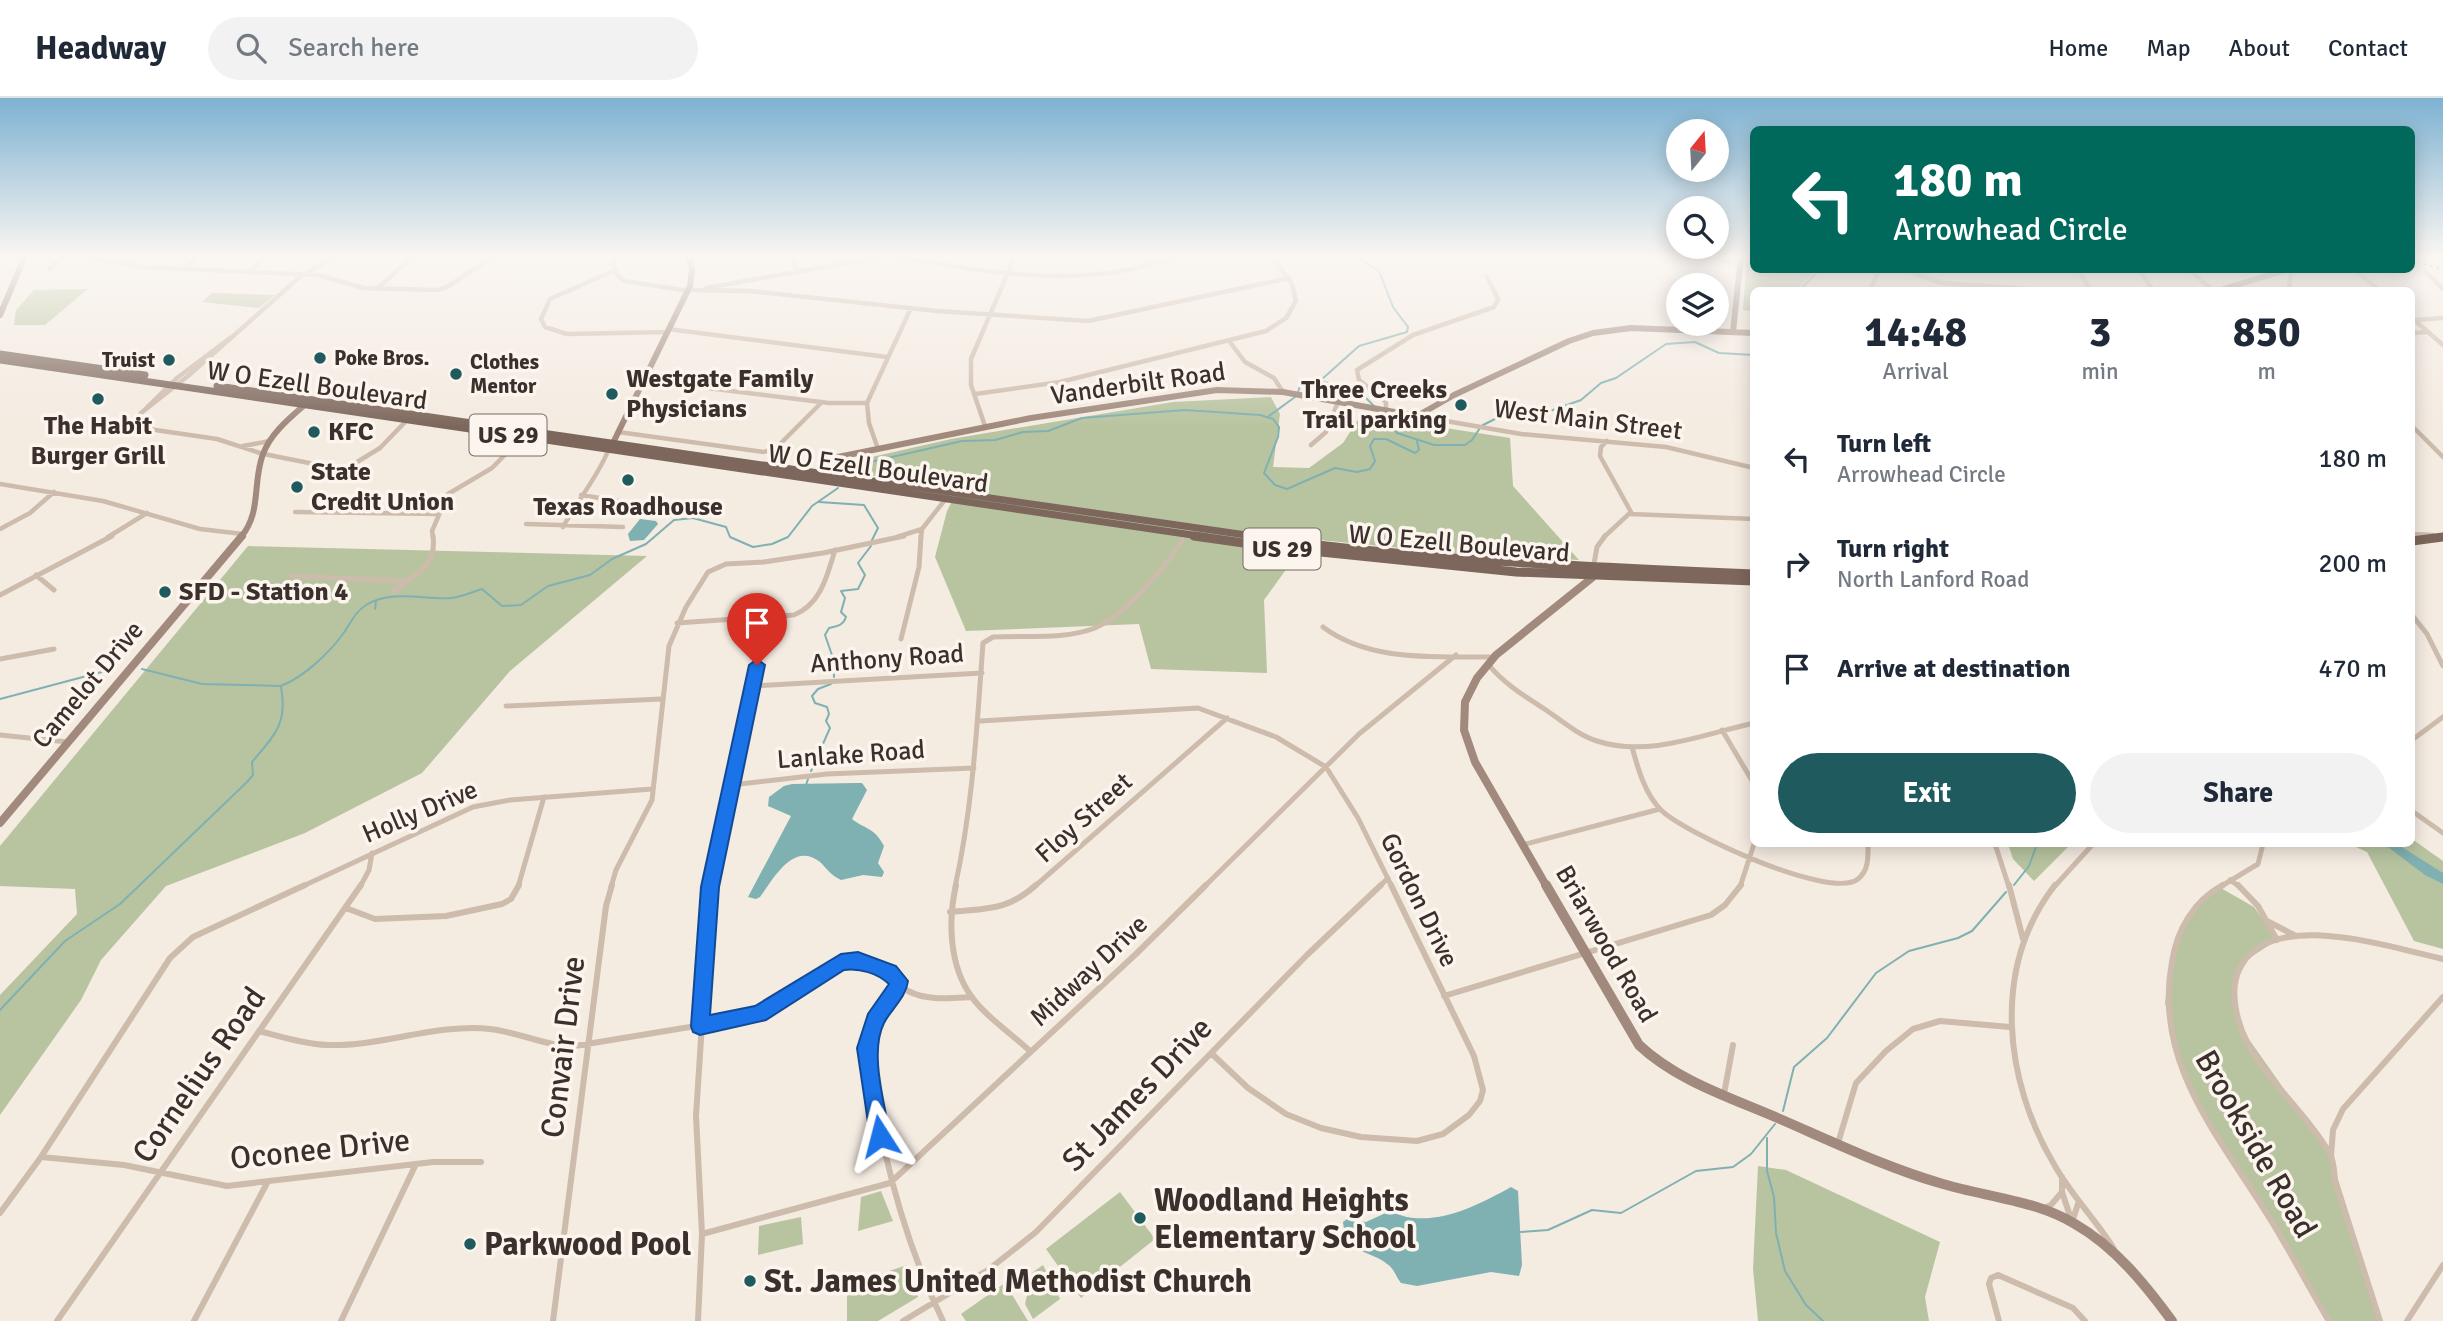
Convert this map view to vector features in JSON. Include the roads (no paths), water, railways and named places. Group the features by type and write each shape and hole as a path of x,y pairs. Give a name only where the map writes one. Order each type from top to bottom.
{"main road":[{"name":"W O Ezell Boulevard","path":"0,354 176,383"},
{"name":"W O Ezell Boulevard","path":"0,360 410,417 813,480 1277,544 1491,566 1750,581"},
{"name":"W O Ezell Boulevard","path":"610,448 819,473 948,497"},
{"path":"2415,538 2443,536"},
{"name":"W O Ezell Boulevard","path":"1593,573 1750,574"}],"street":[{"path":"258,313 131,420 131,425 202,436 263,454 341,471 380,448 410,417"},
{"path":"544,313 541,319 545,327 567,334 667,331 887,357"},
{"path":"563,527 581,495 601,469 642,380 677,313"},
{"path":"878,449 869,423 867,403 909,313"},
{"path":"976,313 1080,321 1107,320 1137,313"},
{"path":"975,394 1060,382 1230,342 1260,334 1290,313"},
{"path":"1386,410 1386,402 1359,380 1357,370 1419,333 1476,313"},
{"path":"1733,332 1735,313"},
{"path":"985,426 970,376 971,359 988,314"},
{"path":"2415,319 2443,318"},
{"path":"2415,321 2443,345"},
{"path":"1417,416 1454,395 1569,341 1593,333 1631,328 1750,334"},
{"path":"2415,333 2427,332"},
{"path":"1230,342 1245,362 1274,378 1283,392"},
{"path":"642,380 821,402 867,403"},
{"name":"Vanderbilt Road","path":"813,480 838,457 985,426 1200,391 1249,389 1283,392 1417,416"},
{"name":"Camelot Drive","path":"1,820 243,534 255,510 263,454 270,441 308,402"},
{"path":"618,432 764,452 777,447 821,402"},
{"path":"1311,445 1326,432 1338,402"},
{"name":"West Main Street","path":"1417,416 1534,436 1607,440 1687,451 1750,467"},
{"path":"2415,429 2443,457"},
{"path":"393,592 429,564 434,555 432,534 451,491 490,470 524,434"},
{"path":"1607,440 1601,447 1601,456 1630,507 1630,514"},
{"path":"243,446 270,441"},
{"path":"0,484 103,500 200,529 243,534"},
{"path":"0,530 35,510 54,492"},
{"path":"581,495 656,507"},
{"path":"652,789 669,641 705,575 715,567 895,539 922,529 948,497"},
{"path":"295,512 439,514"},
{"path":"0,595 122,530 147,513"},
{"path":"1593,573 1594,551 1599,541 1630,514 1750,519"},
{"path":"526,524 623,527"},
{"path":"901,639 919,567 922,529"},
{"path":"1031,1052 972,998 962,979 950,928 950,912 966,837 980,721 983,643 989,638 1085,630 1104,624 1146,584 1187,532"},
{"path":"677,622 799,613 812,606 835,550"},
{"name":"Briarwood Road","path":"1593,573 1553,612 1478,673 1467,694 1462,716 1464,739 1634,1038 1647,1054 1672,1070 1838,1143 1947,1187 2043,1209 2072,1222 2118,1255 2172,1321"},
{"path":"36,575 54,590"},
{"path":"292,576 408,581"},
{"path":"698,1321 702,1234 696,1134 700,1026 710,887 760,653 779,615"},
{"path":"2415,619 2427,634 2443,666"},
{"path":"1323,627 1340,641 1365,649 1491,660 1496,674 1531,700 1584,735 1603,743 1632,747 1654,745 1750,724"},
{"path":"0,659 54,649"},
{"name":"Midway Drive","path":"702,1234 890,1183 1216,877 1384,712 1456,655"},
{"name":"Anthony Road","path":"752,686 982,673"},
{"path":"506,706 661,699"},
{"name":"Gordon Drive","path":"980,721 1186,707 1203,709 1276,737 1326,767 1358,818 1388,878 1474,1056 1483,1090 1480,1101 1463,1122 1430,1138 1410,1141 1382,1140 1341,1133 1286,1114 1248,1088 1211,1053"},
{"path":"2415,738 2443,717"},
{"name":"Floy Street","path":"950,912 1005,906 1025,895 1227,718"},
{"path":"1722,730 1750,777"},
{"path":"0,735 68,742"},
{"path":"1632,747 1642,776 1660,808 1689,829 1751,857 1817,883 1841,884 1856,879 1865,870 1869,859 1868,847"},
{"name":"Lanlake Road","path":"731,785 819,775 974,768"},
{"name":"Holly Drive","path":"0,1213 41,1157 170,958 184,944 214,925 473,807 502,801 652,789"},
{"name":"Convair Drive","path":"553,1321 608,894 621,859 648,812 652,789"},
{"path":"346,908 365,917 390,920 443,916 502,906 512,898 519,884 544,797"},
{"path":"1522,845 1660,808"},
{"path":"2415,813 2443,833"},
{"path":"1444,996 1711,915 1725,905 1741,885 1753,847"},
{"path":"1996,847 2023,939 2010,1027 2015,1076 2024,1105 2062,1177 2118,1255"},
{"path":"2023,939 2060,878 2090,847"},
{"path":"2245,890 2244,873 2260,860 2262,847"},
{"name":"Cornelius Road","path":"57,1321 346,908 365,879 372,853"},
{"name":"Brookside Road","path":"2244,873 2198,904 2177,943 2169,972 2165,1003 2170,1034 2178,1061 2208,1123 2266,1213 2329,1321"},
{"name":"St James Drive","path":"903,1321 988,1270 1036,1232 1307,954 1388,878"},
{"path":"2230,880 2245,890 2269,922 2277,940"},
{"path":"2269,922 2296,936"},
{"path":"2331,1156 2261,1063 2244,1035 2237,1014 2234,987 2238,970 2250,955 2277,940 2296,936 2338,936 2443,959"},
{"path":"260,1031 313,1044 330,1045 461,1029 491,1029 550,1045 588,1045 759,1013 826,969 846,961 858,960 880,967 897,979 908,992 972,998"},
{"path":"899,984 870,1029 866,1048 890,1183 943,1321"},
{"path":"2380,1321 2335,1181 2331,1156 2333,1130 2343,1109 2443,997"},
{"path":"1838,1143 1856,1083 1886,1051 1913,1029 1940,1021 2010,1027"},
{"path":"1724,1094 1733,1045"},
{"name":"Oconee Drive","path":"41,1157 124,1165 227,1186 416,1164 481,1162"},
{"path":"341,1321 416,1164"},
{"path":"2062,1177 2062,1192 2072,1222"},
{"path":"194,1321 268,1183"},
{"path":"2043,1209 2051,1205 2062,1192"},
{"path":"2072,1222 2079,1201"},
{"path":"2407,1321 2443,1265"},
{"path":"1999,1321 1989,1284 1994,1275 2073,1308 2085,1321"}],"water":[{"path":"640,519 656,521 658,524 644,540 630,541 628,534"},
{"path":"862,783 867,790 852,819 873,832 884,846 878,863 884,872 882,877 863,875 841,880 820,862 801,856 784,865 760,897 748,897 791,816 768,806 769,797 784,786 792,784"},
{"path":"2388,847 2402,847 2443,873 2443,884 2425,875"},
{"path":"1511,1187 1518,1191 1522,1265 1519,1276 1491,1272 1417,1286 1401,1283 1389,1266 1354,1246 1345,1233 1343,1222 1347,1219 1366,1222 1390,1211 1421,1218 1452,1214"}],"waterway":[{"path":"1321,380 1359,346 1407,332 1408,327 1398,313"},
{"path":"1483,425 1497,418 1550,411 1581,400 1601,383 1616,378 1666,344 1695,342 1719,353 1750,355"},
{"path":"1298,392 1301,383 1306,380 1320,380"},
{"path":"1321,381 1360,392 1375,407"},
{"path":"1269,416 1295,397"},
{"path":"856,470 870,462 962,441 995,440 1023,432 1048,431 1082,418 1185,410 1260,415 1273,419 1279,427 1278,437 1264,473 1275,485 1287,489 1335,468 1357,472 1370,469 1375,461 1370,446 1374,439 1386,439 1415,453 1419,450 1417,441"},
{"path":"1378,412 1397,433 1434,445 1465,445 1480,428"},
{"path":"142,669 202,684 281,686 298,677 323,657 358,611 376,600 397,596 451,598 482,589 502,606 521,605 548,586 590,575 612,559 646,544 674,520 693,518 726,527 730,537 753,547 772,544 788,537 812,506 838,488"},
{"path":"819,502 864,505 878,528 872,540"},
{"path":"834,677 833,658 825,635 829,628 845,620 846,617 841,612 845,598 841,591 858,589 865,575 858,563 871,546"},
{"path":"375,609 376,601"},
{"path":"0,699 113,669"},
{"path":"811,771 830,728 826,721 829,714 827,707 815,703 812,696 818,689 831,684"},
{"path":"0,1010 65,941 120,904 247,782 253,775 252,762 273,737 281,720 281,687"},
{"path":"806,785 808,779"},
{"path":"2014,885 2029,866 2036,847"},
{"path":"1783,1111 1794,1067 1827,1038 1876,973 1909,951 1958,938 1972,931 2006,892"},
{"path":"1521,1232 1548,1230 1592,1210 1621,1213 1696,1171 1733,1167 1751,1154 1775,1124"},
{"path":"1767,1138 1767,1171 1774,1197 1776,1233 1785,1271 1806,1305 1823,1321"}],"place":[{"name":"Poke Bros.","path":"320,358"},
{"name":"Truist","path":"169,360"},
{"name":"Clothes Mentor","path":"456,374"},
{"name":"Westgate Family Physicians","path":"612,394"},
{"name":"The Habit Burger Grill","path":"98,399"},
{"name":"Three Creeks Trail parking","path":"1461,405"},
{"name":"KFC","path":"314,432"},
{"name":"Texas Roadhouse","path":"628,480"},
{"name":"State Credit Union","path":"297,487"},
{"name":"SFD - Station 4","path":"165,592"},
{"name":"Woodland Heights Elementary School","path":"1140,1218"},
{"name":"Parkwood Pool","path":"470,1244"},
{"name":"St. James United Methodist Church","path":"750,1281"}]}
